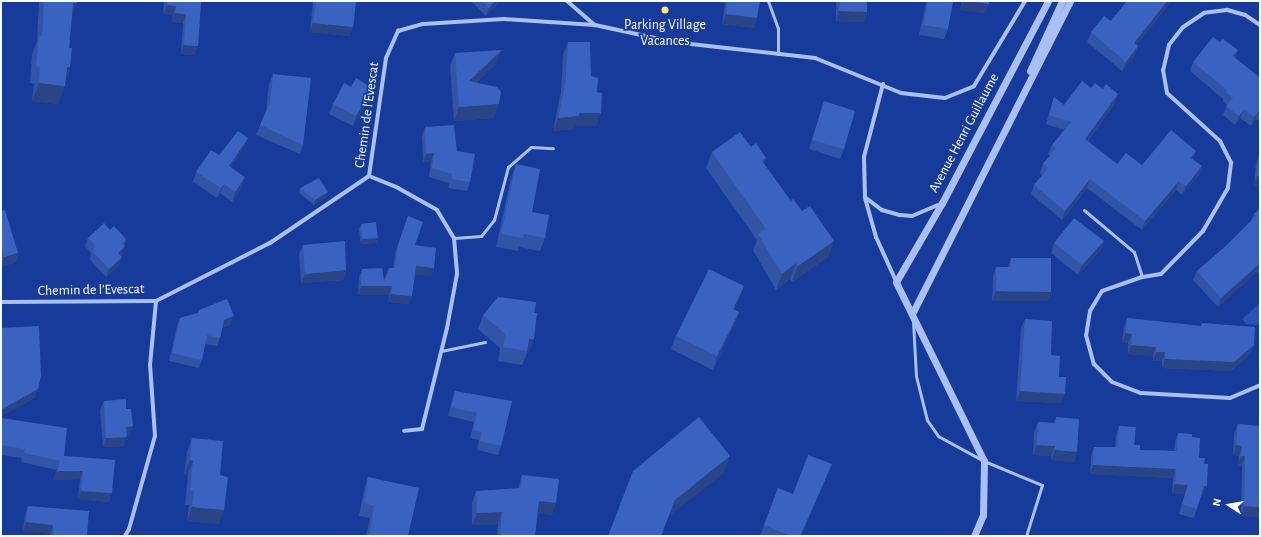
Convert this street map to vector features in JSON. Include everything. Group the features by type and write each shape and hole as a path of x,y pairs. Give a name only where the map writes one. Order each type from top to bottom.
{"street":[{"path":"567,1 595,25"},
{"name":"Avenue Henri Guillaume","path":"883,84 901,93 945,98 974,86 1025,1"},
{"name":"Avenue Henri Guillaume","path":"865,198 882,210 900,215 912,216 942,203 1048,1"},
{"path":"1018,103 1040,46 1062,1"},
{"path":"912,312 1070,1"},
{"path":"1260,25 1244,15 1227,10 1204,13 1183,27 1169,44 1163,70 1167,93 1220,141 1231,163 1228,188 1203,231 1161,274 1142,277 1102,292 1090,311 1086,335 1094,364 1112,382 1141,393 1230,398 1260,386"},
{"name":"Chemin de l'Evescat","path":"1,302 156,301 270,243 369,176 386,58 398,31 423,24 504,19 595,25 673,42 815,58 883,84"},
{"path":"883,84 864,157 865,198 876,237 896,282 984,461 983,515 974,536"},
{"path":"369,176 398,188 437,210 454,238 457,274 441,351 422,429 404,430"},
{"path":"896,282 942,203"},
{"path":"125,536 129,529 155,436 150,365 156,301"}],"lane":[{"path":"768,1 778,28 778,54"},
{"path":"454,238 481,236 494,220 508,167 531,147 554,148"},
{"path":"1084,210 1134,252 1142,277"},
{"path":"912,312 916,376 927,420 938,436 984,461 1042,485 1026,536"},
{"path":"441,351 485,342"}],"shaded area":[{"path":"1260,303 1260,325 1246,324 1242,319"}],"building":[{"path":"44,1 77,1 77,3 73,3 69,48 72,48 70,67 67,67 65,86 39,83 40,67 36,66 39,36 42,36"},
{"path":"167,1 201,1 198,46 184,45 186,14 175,13 176,6 167,5"},
{"path":"316,1 356,1 353,27 313,23"},
{"path":"482,1 495,1 489,8"},
{"path":"727,1 760,1 757,18 726,14"},
{"path":"840,1 867,1 867,12 839,11"},
{"path":"928,1 953,2 948,29 923,25"},
{"path":"969,1 989,1 989,4"},
{"path":"1127,1 1167,1 1134,43 1138,46 1126,62 1091,32 1104,16 1111,21"},
{"path":"1213,37 1220,42 1223,39 1238,50 1233,56 1260,78 1260,110 1254,117 1244,109 1239,116 1226,106 1233,98 1226,92 1227,90 1193,62"},
{"path":"568,42 590,42 591,76 598,78 597,92 602,93 601,113 579,113 579,116 558,118 566,78"},
{"path":"502,50 469,81 497,87 501,92 499,104 459,107 455,53"},
{"path":"273,74 311,78 303,145 260,125 270,103"},
{"path":"356,78 372,88 356,116 333,104 344,83 351,87"},
{"path":"1082,81 1091,88 1095,83 1103,89 1106,84 1118,94 1085,139 1117,164 1126,153 1142,165 1171,130 1196,151 1191,158 1202,166 1186,186 1179,181 1145,221 1090,179 1065,211 1034,185 1048,168 1043,164 1056,148 1052,145 1071,122 1049,115 1054,97 1064,105"},
{"path":"824,101 855,111 844,149 812,140"},
{"path":"454,125 457,151 475,154 470,182 452,179 452,174 432,168 434,153 426,154 425,127"},
{"path":"238,131 248,138 229,166 245,177 235,192 224,184 221,188 196,172 211,150 219,155"},
{"path":"740,132 751,147 756,143 766,158 762,161 791,201 793,199 802,211 810,206 834,241 798,266 796,263 782,274 758,234 766,229 712,152"},
{"path":"1259,155 1260,176 1257,176"},
{"path":"516,164 540,169 532,212 549,215 545,238 524,234 523,238 501,234"},
{"path":"319,178 328,192 315,200 300,188"},
{"path":"1260,208 1260,263 1221,298 1197,271 1228,244 1256,216 1254,214"},
{"path":"5,210 18,253 4,257 1,245 1,211"},
{"path":"408,216 423,222 415,245 436,248 434,268 416,266 412,296 391,294 392,286 361,286 362,269 382,268 384,281 389,268 395,268 398,245"},
{"path":"1074,218 1104,241 1082,265 1054,243"},
{"path":"376,222 378,238 362,239 361,224"},
{"path":"104,223 110,230 114,226 126,239 122,243 125,246 118,253 122,257 109,269 93,252 94,244 88,238"},
{"path":"345,241 346,270 305,274 303,245"},
{"path":"1011,258 1051,258 1051,292 996,291 996,267 1011,267"},
{"path":"709,269 744,286 733,309 739,312 717,356 676,336"},
{"path":"498,297 536,302 534,313 537,313 534,339 529,339 527,351 503,347 505,334 483,315"},
{"path":"227,299 234,316 224,320 220,338 207,335 202,360 172,353 180,318 198,313 199,310"},
{"path":"1127,318 1201,326 1202,323 1255,327 1254,345 1234,362 1165,359 1165,352 1156,352 1156,347 1131,345 1132,334 1126,333"},
{"path":"1025,319 1052,321 1051,355 1060,356 1059,377 1066,377 1065,394 1020,391"},
{"path":"39,326 41,376 38,389 1,410 1,328"},
{"path":"455,391 512,401 501,446 480,441 482,432 473,430 477,413 451,407"},
{"path":"126,399 126,409 131,409 133,426 126,427 127,437 106,438 104,401"},
{"path":"699,417 730,456 675,500 661,536 608,536 633,471"},
{"path":"1056,417 1079,419 1077,452 1055,450 1055,446 1037,445 1038,422 1056,423"},
{"path":"1,418 67,428 64,456 115,460 112,493 81,491 83,471 57,471 60,461 24,453 25,449 1,445"},
{"path":"1238,424 1260,426 1260,507 1244,506 1245,456 1241,456 1242,446 1236,445"},
{"path":"1119,426 1136,427 1134,445 1140,445 1140,450 1177,451 1178,433 1192,434 1192,437 1200,438 1199,458 1205,458 1204,464 1208,464 1207,486 1204,486 1197,509 1182,504 1188,485 1175,484 1176,469 1093,465 1094,447 1117,447"},
{"path":"192,438 223,441 220,475 228,477 224,510 192,507 194,491 190,491 193,461 190,460"},
{"path":"808,455 832,464 800,536 791,536 764,525 778,488 793,494"},
{"path":"522,475 559,479 556,503 539,501 535,536 502,536 500,532 502,512 477,513 476,491 521,488"},
{"path":"368,477 419,488 408,536 369,536 374,506 364,503"},
{"path":"28,506 89,511 87,536 54,536 53,525 26,522"}],"place":[{"name":"Parking Village Vacances","path":"665,10"}]}
